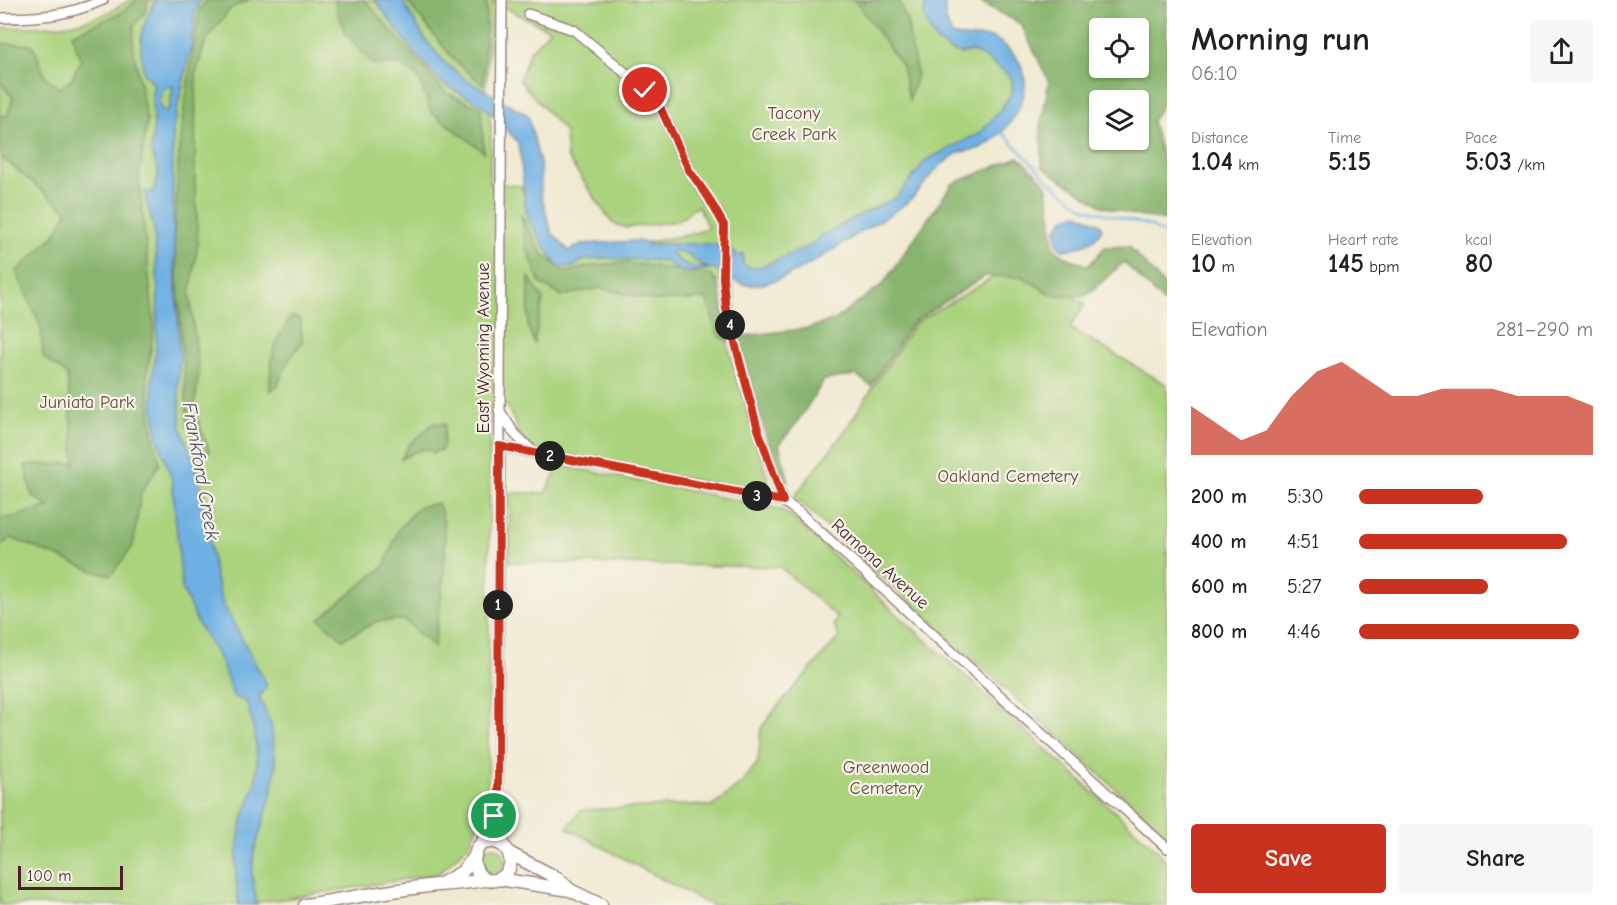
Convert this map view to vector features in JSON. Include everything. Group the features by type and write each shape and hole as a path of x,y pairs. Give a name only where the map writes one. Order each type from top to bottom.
{"main road":[{"path":"440,885 462,872 476,852 489,842 495,842 557,878 570,890 601,905"},
{"path":"499,879 510,866 507,851"},
{"path":"476,852 476,871 485,880"},
{"path":"305,905 440,885 499,879 570,890"}],"street":[{"path":"0,18 39,18 69,14 87,3 104,0"},
{"name":"East Wyoming Avenue","path":"502,0 497,805 507,851"},
{"path":"528,14 574,30 645,90 660,107 689,170 719,215 724,225 723,278 726,309 757,426 783,501"},
{"path":"500,410 514,433 533,452"},
{"name":"Ramona Avenue","path":"499,446 783,501 801,514 1167,848"},
{"name":"East Wyoming Avenue","path":"476,852 491,824 497,805"}],"green space":[{"name":"Tacony Creek Park","path":"129,0 935,0 947,46 1007,54 1021,83 1009,119 945,156 910,197 752,280 715,282 729,351 772,493 643,471 532,448 521,437 507,405 490,404 488,800 469,845 438,874 235,905 0,905 0,28 67,25 114,9","holes":["493,2 550,30 530,51 519,80 565,132 567,157 612,223 626,228 678,221 698,206 708,228 692,234 570,257 530,212 521,186 490,183 491,126 485,95"]},
{"name":"Juniata Park","path":"137,0 148,0 146,12 134,25 133,46 147,122 139,177 154,326 147,376 152,429 160,463 141,493 133,546 111,575 96,572 11,538 0,546 0,517 10,518 49,506 32,496 25,465 75,463 67,375 43,357 41,327 16,272 54,236 67,211 0,156 0,115 7,116 13,98 0,82 0,43 33,45 45,76 60,88 71,80 81,61 72,34 121,13"},
{"path":"208,0 250,0 231,8 206,40 196,72 195,179 198,242 190,295 199,373 194,411 210,452 201,456 188,427 174,236 180,137 199,9"},
{"path":"334,0 365,0 445,92 481,108 484,152 431,112 419,78 399,64 374,65 345,33"},
{"path":"406,0 483,0 487,5 483,85 454,60"},
{"path":"855,0 898,0 907,21 917,75 909,100 902,66"},
{"path":"977,0 1167,0 1167,96 1152,121 1167,174 1167,220 1138,216 1102,206 1042,167 1041,123 1049,82 1021,24"},
{"path":"1019,157 1046,183 1052,220 1053,247 1064,256 1088,266 1105,247 1129,246 1167,289 1167,306 1124,262 1086,296 1052,295 1023,277 985,276 913,322 871,386 856,375 824,380 796,424 779,444 789,482 778,477 738,337 810,328 836,319 883,284 952,184"},
{"path":"521,214 543,254 565,273 584,267 624,262 711,275 719,287 730,341 719,337 706,299 656,301 600,288 562,296 540,283 526,246"},
{"name":"Oakland Cemetery","path":"1020,262 1085,304 1070,328 1167,385 1167,838 794,497 842,435 915,323"},
{"path":"529,277 543,299 534,343 528,327"},
{"path":"292,316 301,319 302,342 288,361 278,385 270,391 276,343"},
{"path":"434,423 445,424 443,449 433,453 428,449 417,451 401,459 410,444"},
{"name":"Greenwood Cemetery","path":"560,465 780,509 789,514 1156,849 1167,862 1167,905 710,905 567,828 581,810 713,806 743,782 758,762 761,728 839,637 834,625 837,617 780,567 509,562 510,493 545,493"},
{"path":"438,503 443,518 445,554 434,647 404,620 378,621 343,639 319,619 384,566 399,529 418,507"},
{"path":"492,847 501,851 505,860 501,869 492,873 483,869 479,860 483,851"}],"water":[{"path":"156,0 201,0 195,10 191,47 173,128 173,221 180,360 178,382 181,427 199,476 215,575 222,602 267,685 259,697 271,724 276,764 271,796 254,852 252,875 257,905 239,905 236,883 240,830 254,788 256,774 257,753 252,722 247,702 233,696 221,661 198,624 182,588 172,480 157,435 153,403 152,380 156,350 158,291 154,229 144,192 153,192 159,173 151,151 154,85 144,74 141,36","holes":["168,85 173,87 170,104 165,113 160,106 159,99"]},
{"path":"375,0 402,0 425,39 444,62 468,81 528,115 540,164 541,194 548,221 552,233 569,251 582,244 637,241 650,244 710,244 728,249 741,257 743,254 742,264 751,268 761,267 812,245 821,235 897,197 926,160 980,133 1002,108 1012,92 1012,80 1009,75 984,57 971,51 961,54 937,42 924,15 926,0 945,0 945,18 952,35 992,38 1009,49 1021,65 1024,89 1022,101 1016,113 1000,133 980,148 958,153 949,159 936,170 910,200 899,208 796,271 767,283 748,285 732,280 713,268 682,272 665,261 607,258 584,260 573,267 563,268 553,260 529,220 517,141 484,106 443,84 414,52","holes":["674,250 690,255 693,260 708,268 688,265 671,253"]},
{"path":"1078,213 1100,224 1102,229 1091,241 1063,250 1057,244 1056,229 1066,217"}],"waterway":[{"path":"1001,131 1050,182 1084,208 1151,226 1167,236"}],"route":[{"path":"494,816 498,791 499,446 783,501 757,426 726,309 723,278 724,225 689,170 660,107 645,90"}],"water label":[{"name":"Frankford Creek","path":"201,471"}]}
